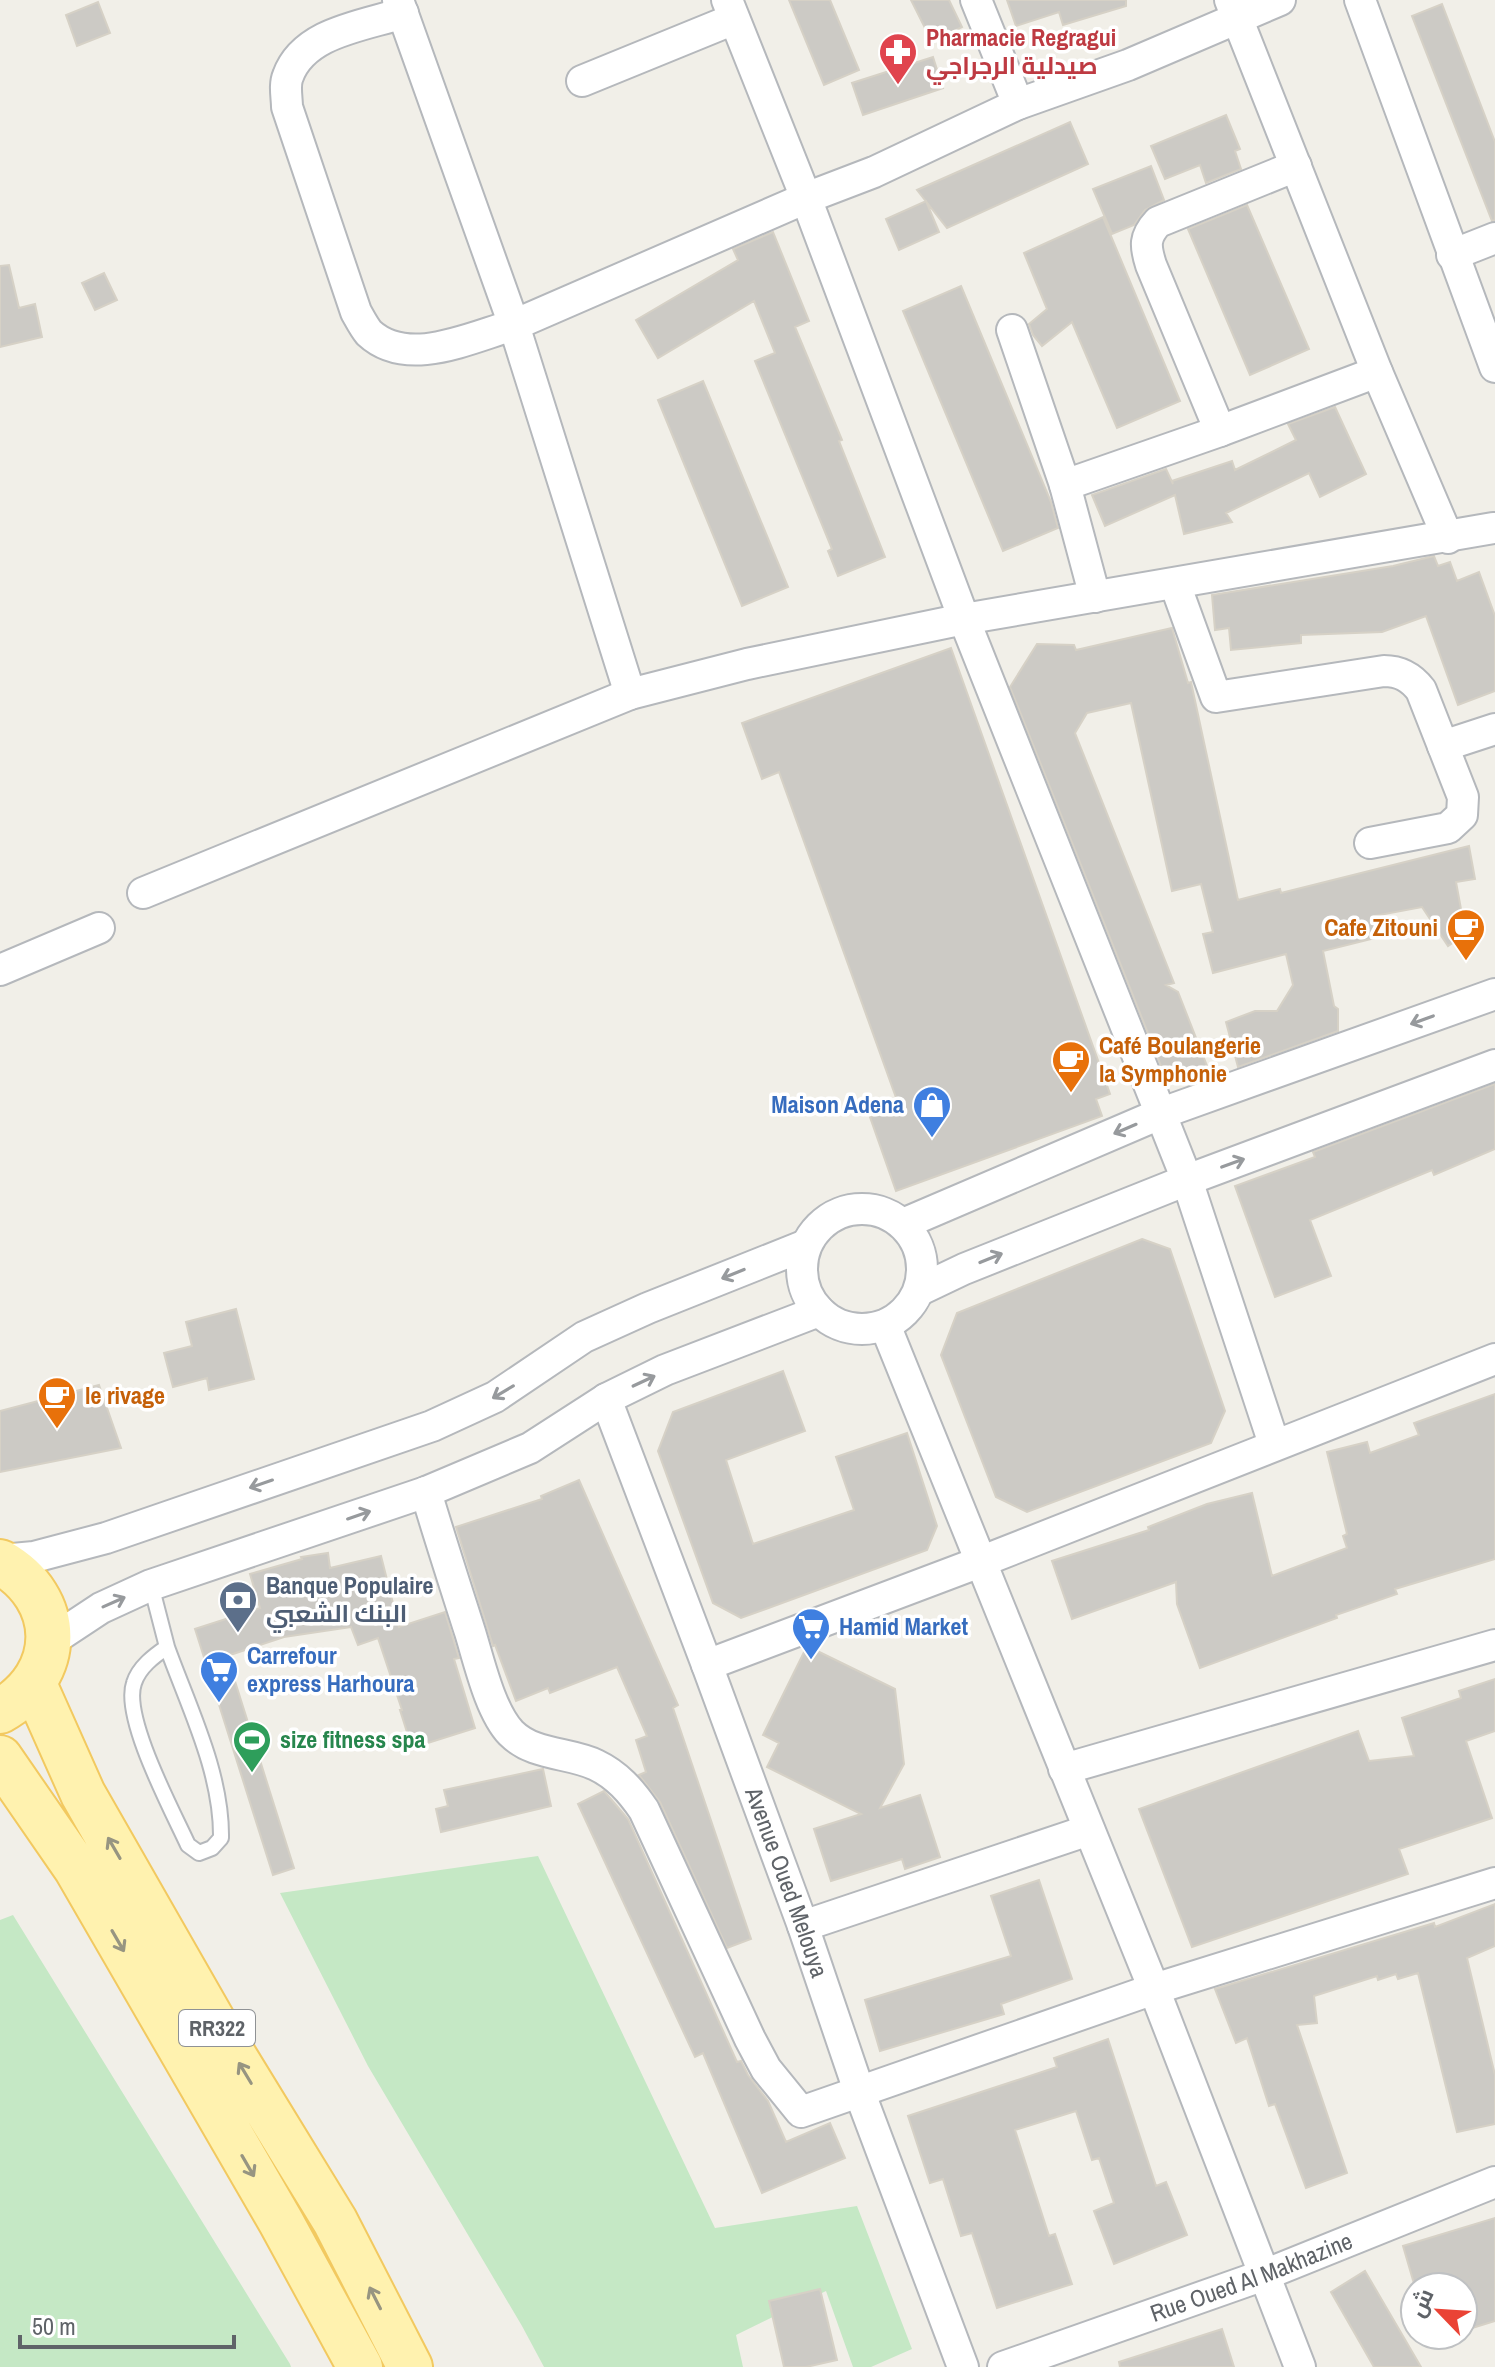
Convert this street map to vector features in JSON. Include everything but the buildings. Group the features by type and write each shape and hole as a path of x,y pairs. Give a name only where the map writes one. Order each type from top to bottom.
{"main road":[{"path":"0,1561 31,1585 42,1603 48,1622 44,1665 34,1684 16,1702 0,1711"},
{"name":"RR322","path":"34,1684 83,1794 218,2030 335,2221 410,2367"},
{"name":"RR322","path":"0,1758 76,1868 281,2222 360,2367"}],"street":[{"path":"976,0 1018,104"},
{"path":"630,694 514,325 400,7 322,39 301,53 286,79 287,107 356,312 368,331 383,343 428,350 514,325 806,198 874,172 1018,104 1128,65 1234,8 1280,0"},
{"path":"1360,0 1495,367"},
{"path":"1234,8 1377,372 1448,538"},
{"path":"582,81 730,9 806,198 964,619 1162,1113 1274,1444"},
{"path":"1220,431 1151,265 1146,248 1147,234 1158,222 1296,166"},
{"path":"1452,255 1495,238"},
{"path":"1012,330 1065,485 1095,597"},
{"path":"1065,485 1377,372"},
{"path":"143,893 630,694 747,664 964,619 1494,530"},
{"path":"1175,584 1216,697 1384,671 1395,671 1414,681 1421,690 1463,797 1462,815 1457,823 1448,828 1370,843"},
{"path":"1443,746 1495,729"},
{"path":"0,970 99,928"},
{"path":"903,1224 1162,1113 1495,994"},
{"path":"920,1290 964,1269 1187,1180 1495,1065"},
{"path":"868,1208 887,1213 903,1224 917,1243 923,1266 920,1290 906,1311 885,1325 865,1330 845,1328 827,1319 812,1304 804,1286 801,1265 806,1245 816,1229 831,1217 849,1209 868,1208"},
{"path":"0,1561 45,1554 106,1538 432,1426 495,1397 584,1337 806,1245"},
{"path":"48,1643 101,1608 151,1585 426,1492 530,1448 606,1399 665,1370 819,1311"},
{"path":"885,1325 1154,1989 1300,2367"},
{"path":"707,1665 980,1562 1495,1359"},
{"name":"Avenue Oued Melouya","path":"606,1399 707,1665 803,1926 859,2091 963,2367"},
{"path":"426,1492 499,1716 512,1733 528,1744 554,1755 595,1765 629,1787 644,1810 750,2039 766,2069 801,2112 1154,1989 1495,1883"},
{"path":"1064,1769 1495,1645"},
{"path":"803,1926 1089,1830"},
{"name":"Rue Oued Al Makhazine","path":"1003,2367 1264,2275 1495,2182"}],"lane":[{"path":"151,1585 167,1647 208,1762 221,1818 221,1838 212,1848 199,1853 188,1845 131,1709 133,1685 140,1670 167,1647"}],"green space":[{"path":"538,1856 715,2228 857,2206 912,2349 871,2367 853,2367 826,2291 736,2335 743,2367 544,2367 368,2066 280,1893"},
{"path":"13,1915 291,2367 0,2367 0,1920"}],"place":[{"name":"Pharmacie Regragui صيدلية الرجراجي","path":"898,86"},
{"name":"Cafe Zitouni","path":"1466,962"},
{"name":"Café Boulangerie la Symphonie","path":"1071,1094"},
{"name":"Maison Adena","path":"932,1139"},
{"name":"le rivage","path":"57,1430"},
{"name":"Banque Populaire البنك الشعبي","path":"238,1634"},
{"name":"Hamid Market","path":"811,1661"},
{"name":"Carrefour express Harhoura","path":"219,1704"},
{"name":"size fitness spa","path":"252,1774"}]}
